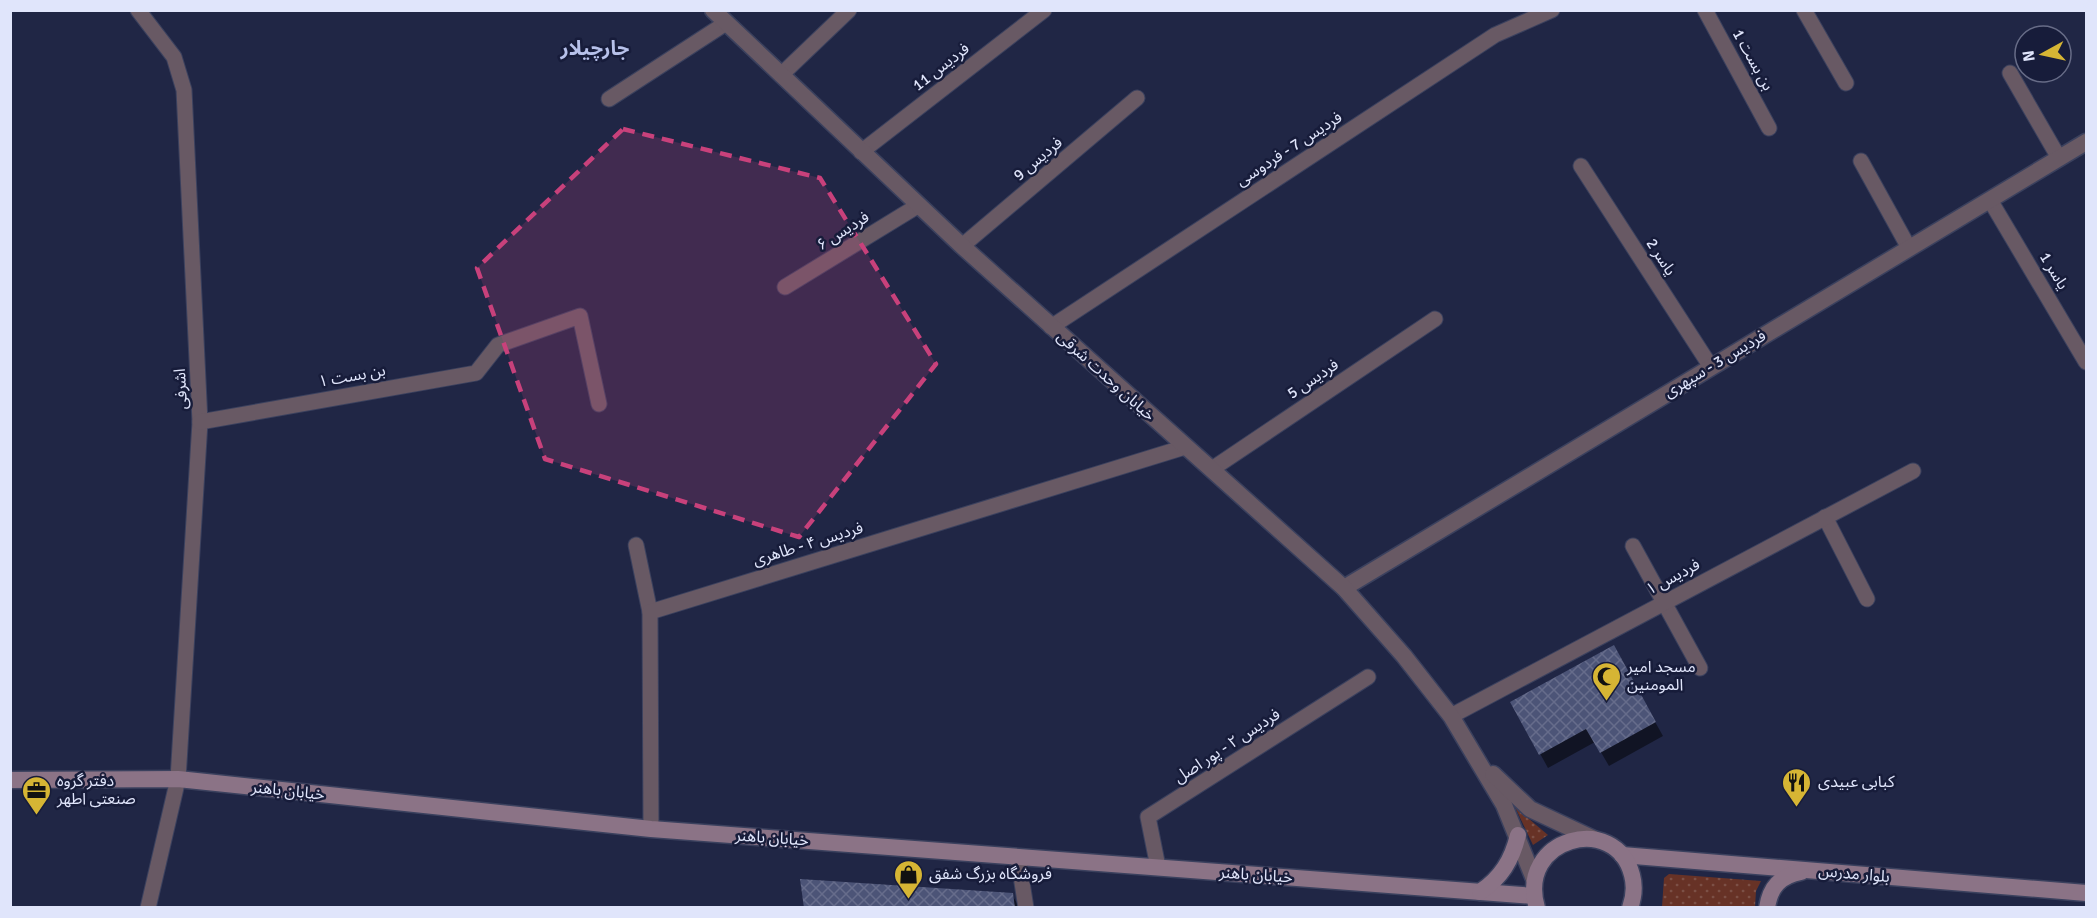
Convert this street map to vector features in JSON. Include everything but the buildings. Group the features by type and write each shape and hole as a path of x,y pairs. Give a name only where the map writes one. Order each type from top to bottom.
{"main road":[{"name":"خیابان باهنر","path":"10,780 178,779 651,829 1480,892 1535,894"},
{"path":"1480,892 1499,877 1518,835"},
{"path":"1535,894 1539,864 1549,852 1563,843 1578,839 1594,839 1622,855 1634,883 1630,908"},
{"name":"بلوار مدرس","path":"1622,855 2086,894"},
{"path":"1767,908 1770,891 1775,884 1793,873 1807,871"}],"street":[{"name":"خیابان وحدت شرقی","path":"713,10 962,246 1344,588 1404,656 1451,716 1478,759"},
{"name":"فردیس 3 - سپهری","path":"1344,588 2086,142"},
{"path":"1478,759 1518,835 1535,894"},
{"path":"1478,759 1530,809 1594,839"}],"lane":[{"name":"اشرفی","path":"138,10 174,57 184,90 200,422 178,779 148,908"},
{"path":"781,75 849,10"},
{"name":"فردیس 11","path":"861,152 1044,10"},
{"name":"فردیس 7 - فردوسی","path":"1051,327 1495,35 1552,10"},
{"name":"بن بست 1","path":"1705,10 1769,128"},
{"path":"1804,10 1846,82"},
{"path":"609,99 726,23"},
{"path":"2010,73 2059,158"},
{"name":"فردیس 9","path":"962,246 1137,98"},
{"path":"1861,161 1909,248"},
{"name":"یاسر 2","path":"1581,166 1711,367"},
{"name":"یاسر 1","path":"1990,200 2086,362"},
{"name":"فردیس ۶","path":"785,287 919,205"},
{"name":"بن بست ۱","path":"200,422 476,373 498,345 580,316 599,404"},
{"name":"فردیس 5","path":"1212,469 1435,320"},
{"name":"فردیس ۴ - طاهری","path":"650,612 1185,447"},
{"name":"فردیس ۱","path":"1451,716 1913,471"},
{"path":"1826,517 1867,599"},
{"path":"636,545 650,612 651,829"},
{"path":"1633,546 1700,668"},
{"name":"فردیس ۲ - پور اصل","path":"1158,867 1148,817 1368,677"},
{"path":"1018,857 1026,908"}],"highlighted area":[{"path":"623,129 820,178 936,364 799,537 545,459 477,268"}],"shaded area":[{"path":"1515,807 1548,835 1533,845"},
{"path":"1669,874 1761,881 1756,891 1755,907 1662,907 1664,878"}],"place":[{"name":"مسجد امیر المومنین","path":"1606,702"},
{"name":"کبابی عبیدی","path":"1797,808"},
{"name":"دفتر گروه صنعتی اطهر","path":"36,816"},
{"name":"فروشگاه بزرگ شفق","path":"908,900"}],"district":[{"name":"جارچیلار","path":"595,48"}]}
